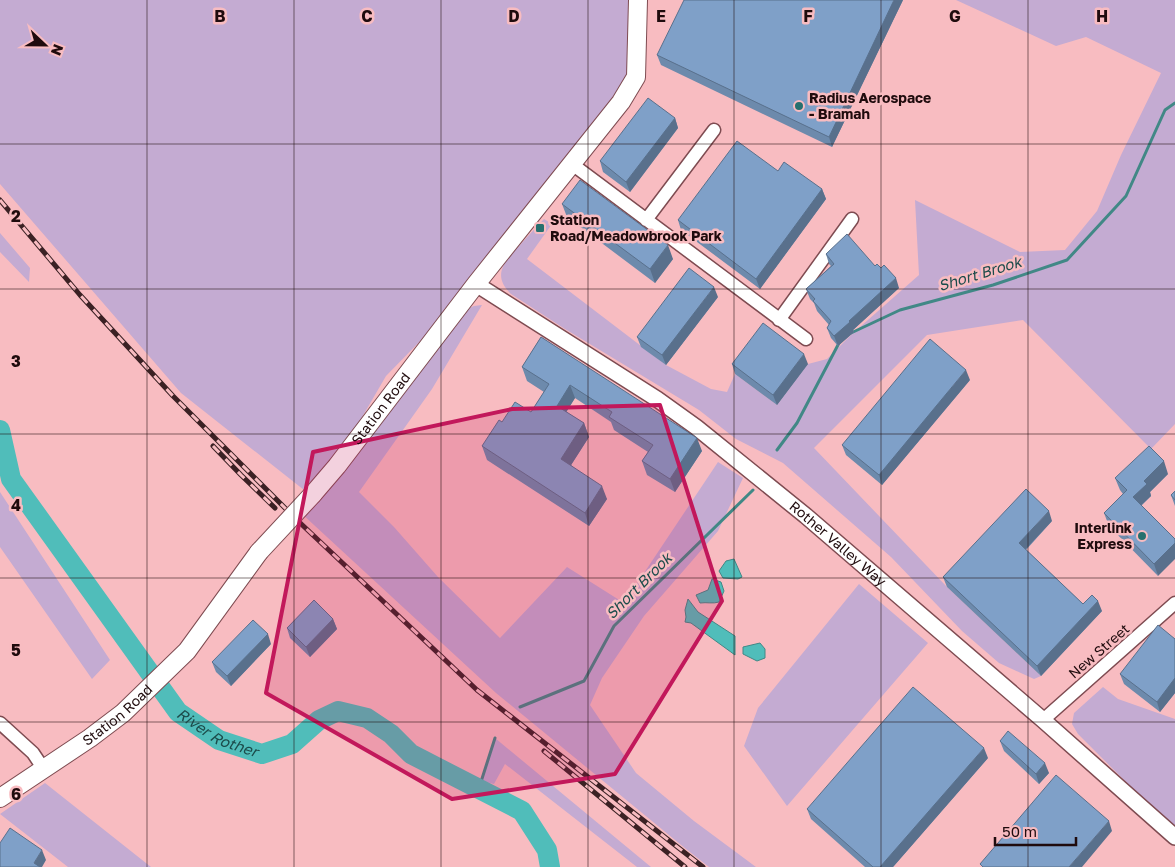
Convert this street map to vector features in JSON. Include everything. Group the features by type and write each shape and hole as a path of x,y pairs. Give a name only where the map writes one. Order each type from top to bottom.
{"main road":[{"name":"Station Road","path":"0,798 90,738 123,713 141,696 186,651 259,552 337,466 476,284 621,102 636,77 638,0"}],"street":[{"path":"646,220 714,130"},
{"path":"572,164 806,339"},
{"path":"780,320 852,219"},
{"name":"Rother Valley Way","path":"476,284 657,399 696,427 806,516 1043,720 1175,837"},
{"name":"New Street","path":"1043,720 1175,603"},
{"path":"0,723 33,753 43,768"}],"highlighted area":[{"path":"660,405 722,601 615,774 452,799 266,693 313,452 512,409"}],"shaded area":[{"path":"0,0 638,0 636,77 476,284 386,376 325,481 467,309 482,305 432,389 359,492 394,527 438,577 500,638 567,567 624,603 718,462 743,478 718,531 644,616 602,678 590,705 636,773 694,821 756,867 709,867 496,693 301,513 304,490 181,393 0,184"},
{"path":"956,0 1175,0 1175,424 1151,449 1023,320 927,335 814,448 947,587 1041,676 1034,679 999,663 962,631 891,557 783,463 736,439 699,410 511,294 502,281 501,274 502,268 509,257 544,219 552,224 527,259 666,365 711,389 727,392 735,374 777,405 808,364 827,359 852,334 919,275 915,200 1020,252 1065,250 1097,211 1121,155 1161,73 1086,37 1056,46"},
{"path":"0,233 30,268 29,282 0,252"},
{"path":"0,492 110,660 92,679 0,547"},
{"path":"859,584 928,643 787,806 744,746 758,708"},
{"path":"1103,687 1118,699 1175,719 1175,827 1130,786 1078,734 1072,724 1074,713"},
{"path":"495,738 651,867 637,867 505,764 494,784 481,781"},
{"path":"45,783 151,867 68,867 0,814"}],"water":[{"path":"734,559 742,577 738,579 723,578 719,571 726,561"},
{"path":"712,579 721,582 724,591 719,602 700,603 696,595 708,590"},
{"path":"688,599 698,612 735,636 735,655 691,623 685,622 685,610"},
{"path":"760,643 765,649 765,658 757,661 743,654 743,647"}],"building":[{"name":"Radius Aerospace - Bramah","path":"684,0 894,0 829,137 657,55"},
{"path":"648,98 675,118 626,182 600,161"},
{"path":"737,141 778,171 784,162 822,189 756,279 678,220"},
{"path":"580,180 668,245 650,269 562,204"},
{"path":"847,234 875,266 877,264 881,268 884,265 896,278 834,336 827,328 831,321 813,301 815,299 806,289 834,264 826,254"},
{"path":"689,268 714,287 662,355 637,337"},
{"path":"763,323 804,354 773,395 732,364"},
{"path":"541,337 697,438 670,479 642,461 653,445 609,417 612,412 570,385 557,406 584,423 561,459 602,486 585,513 482,446 499,420 502,422 515,402 531,412 549,384 522,367"},
{"path":"930,339 966,370 879,475 842,445"},
{"path":"1149,446 1164,461 1144,481 1147,484 1133,497 1175,539 1175,543 1154,564 1104,513 1127,490 1115,478"},
{"path":"1026,489 1049,511 1019,543 1083,604 1092,595 1098,601 1037,666 943,577"},
{"path":"1175,491 1175,500 1171,495"},
{"path":"314,600 333,619 306,647 287,628"},
{"path":"253,620 268,634 227,676 212,662"},
{"path":"1158,625 1175,639 1175,678 1157,702 1120,674"},
{"path":"913,687 984,748 880,867 873,867 807,809"},
{"path":"1008,731 1045,763 1036,774 1000,741"},
{"path":"1056,775 1109,821 1069,867 983,867 980,864"},
{"path":"10,828 42,850 34,863 40,867 0,867 0,843"}],"waterway":[{"name":"Short Brook","path":"851,333 900,310 993,285 1067,260 1126,196 1165,110 1175,103"},
{"name":"Short Brook","path":"777,450 797,423 839,343"},
{"name":"River Rother","path":"0,430 11,479 178,712 219,740 262,754 292,744 319,720 338,711 367,718 391,734 411,754 522,811 547,850 550,867"},
{"name":"Short Brook","path":"520,707 584,681 614,626 753,490"},
{"name":"Short Brook","path":"479,788 495,738"}],"railway":[{"path":"0,200 80,295 173,396 297,520 477,690 703,867"},
{"path":"213,446 275,508"},
{"path":"544,751 685,867"}],"place":[{"name":"Radius Aerospace - Bramah","path":"799,106"},
{"name":"Station Road/Meadowbrook Park","path":"540,228"},
{"name":"Interlink Express","path":"1142,536"}]}
